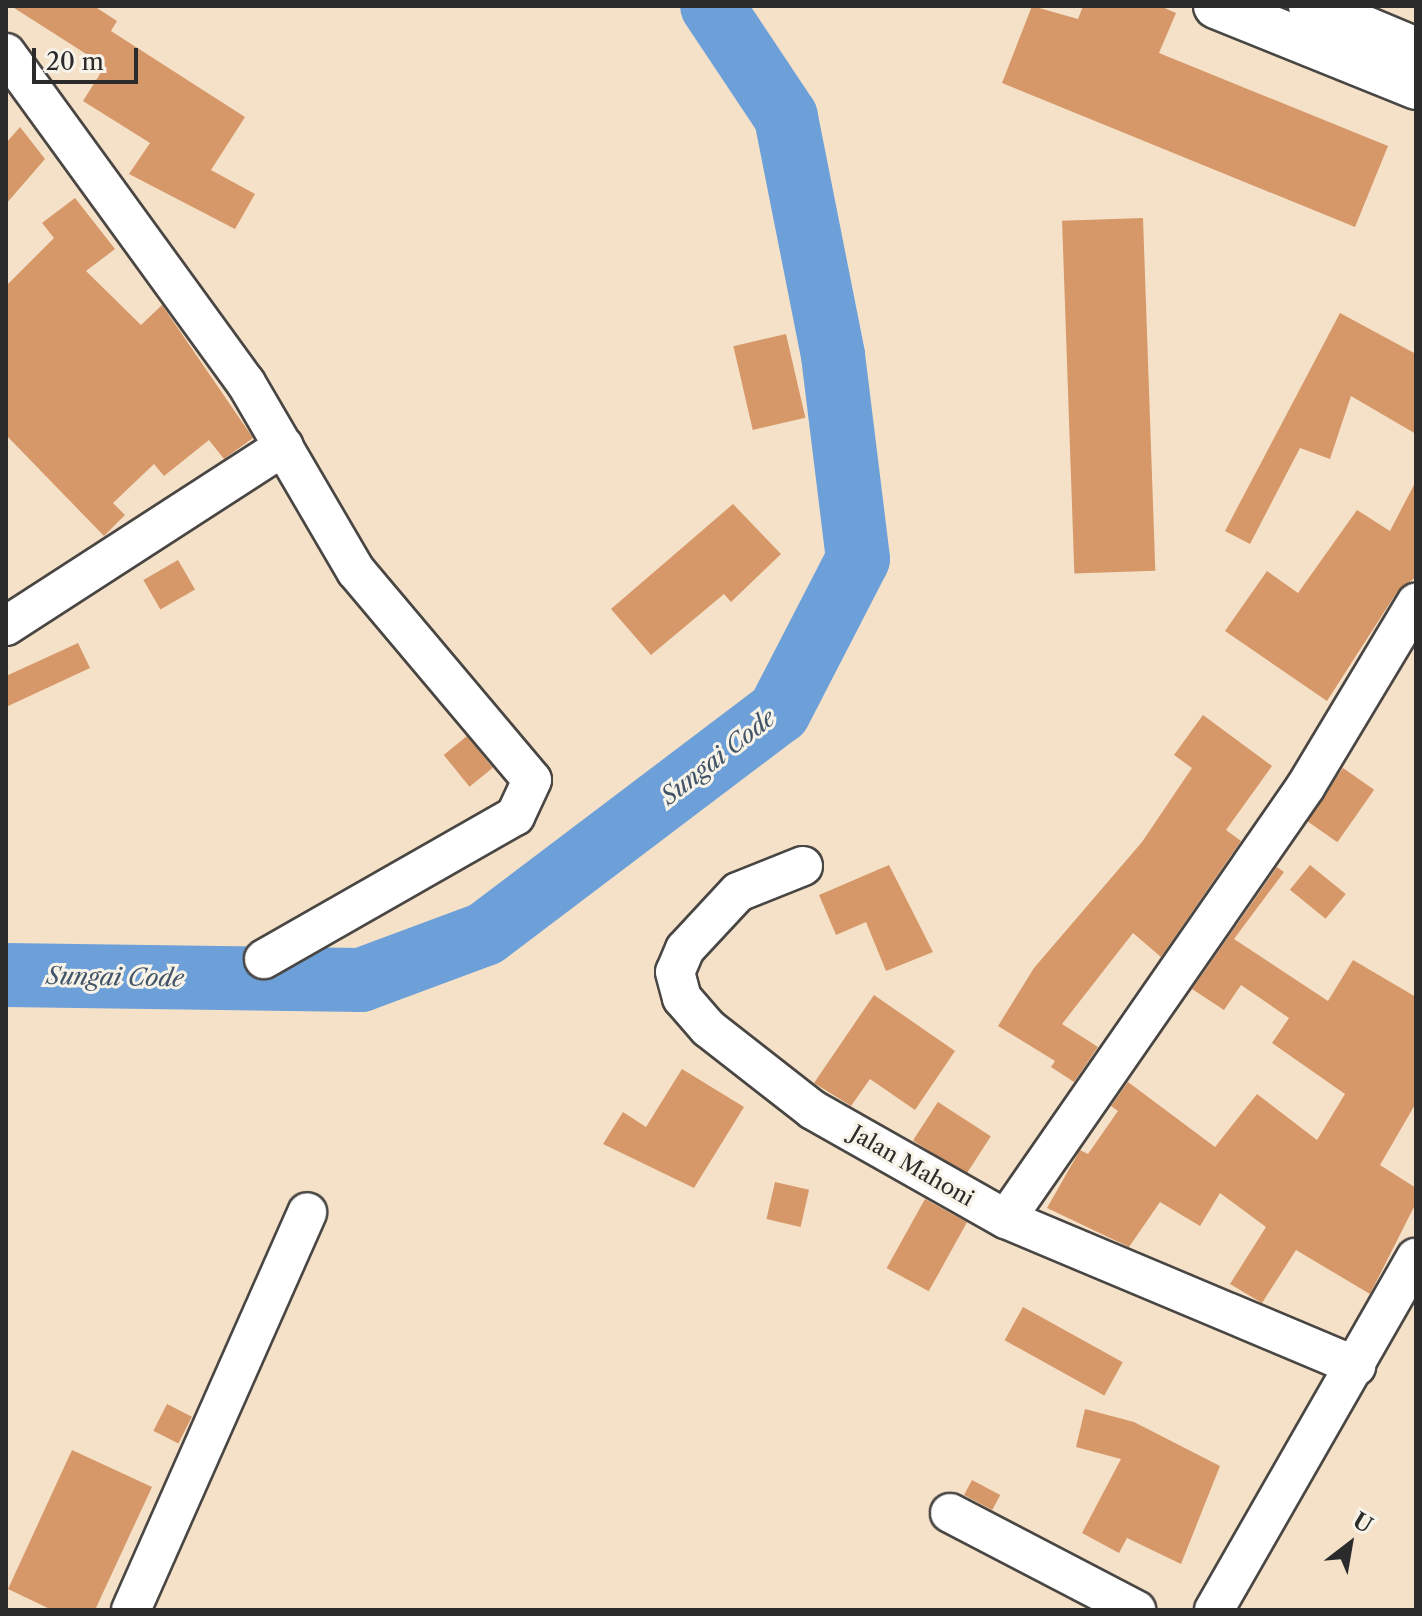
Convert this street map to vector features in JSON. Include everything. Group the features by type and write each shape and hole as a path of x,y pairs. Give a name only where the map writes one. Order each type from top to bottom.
{"main road":[{"path":"1216,6 1416,87"},
{"path":"1311,6 1416,50"}],"street":[{"path":"6,53 246,383 356,571 532,780 515,816 264,959"},
{"path":"6,626 284,446"},
{"path":"1006,1219 1306,786 1416,603"},
{"name":"Jalan Mahoni","path":"803,866 738,892 701,925 675,972 682,998 755,1068 813,1110 1006,1219 1356,1366"},
{"path":"131,1610 307,1212"},
{"path":"1214,1610 1416,1258"},
{"path":"950,1513 1136,1610"}],"building":[{"path":"11,6 94,6 117,21 111,31 245,117 211,170 255,194 235,229 129,174 150,143 83,101 105,66"},
{"path":"1032,6 1078,19 1083,6 1160,6 1176,13 1159,53 1388,146 1355,227 1002,83"},
{"path":"20,127 45,159 6,204 6,143"},
{"path":"75,198 115,249 86,271 141,325 162,305 253,438 224,459 209,440 164,476 154,464 113,503 125,515 104,536 6,435 6,286 54,238 42,223"},
{"path":"1143,218 1155,571 1074,574 1062,221"},
{"path":"1340,313 1416,354 1416,434 1351,396 1330,459 1300,448 1250,544 1225,531"},
{"path":"786,334 805,418 753,430 733,346"},
{"path":"1416,481 1416,577 1397,592 1327,701 1225,631 1267,571 1298,593 1357,510 1390,531"},
{"path":"733,504 781,554 731,602 724,594 651,655 611,609"},
{"path":"178,560 195,589 160,609 143,580"},
{"path":"78,643 90,668 6,707 6,676"},
{"path":"1203,715 1272,766 1226,830 1241,841 1161,957 1133,933 1062,1024 1098,1047 1074,1082 1051,1067 1055,1061 998,1026 1034,968 1142,842 1192,768 1174,755"},
{"path":"467,736 493,768 469,787 444,755"},
{"path":"1343,768 1374,790 1337,842 1306,820"},
{"path":"889,865 933,952 886,971 866,922 836,935 819,895"},
{"path":"1310,865 1346,894 1326,919 1290,890"},
{"path":"1277,867 1284,872 1234,939 1328,1001 1353,960 1416,997 1416,1103 1380,1165 1416,1188 1416,1203 1370,1294 1296,1250 1262,1303 1230,1284 1266,1227 1220,1193 1200,1226 1160,1202 1129,1247 1047,1208 1080,1150 1088,1154 1118,1111 1111,1106 1128,1082 1215,1147 1257,1094 1317,1140 1345,1094 1272,1043 1289,1018 1241,985 1224,1010 1192,989"},
{"path":"874,995 955,1051 915,1110 870,1079 851,1106 814,1083"},
{"path":"682,1069 744,1107 694,1188 603,1144 623,1112 646,1127"},
{"path":"938,1102 991,1136 966,1175 913,1141"},
{"path":"775,1182 809,1190 801,1227 766,1219"},
{"path":"925,1199 967,1222 929,1291 887,1268"},
{"path":"1023,1307 1123,1362 1104,1396 1005,1340"},
{"path":"167,1404 192,1417 178,1443 153,1431"},
{"path":"1085,1409 1134,1422 1220,1466 1181,1564 1127,1538 1119,1553 1082,1533 1121,1459 1076,1447"},
{"path":"72,1450 152,1487 95,1610 52,1610 8,1589"},
{"path":"972,1480 1000,1495 992,1510 964,1495"}],"waterway":[{"name":"Sungai Code","path":"6,975 361,980 485,934 779,712 858,559 833,355 786,117 712,6"}]}
